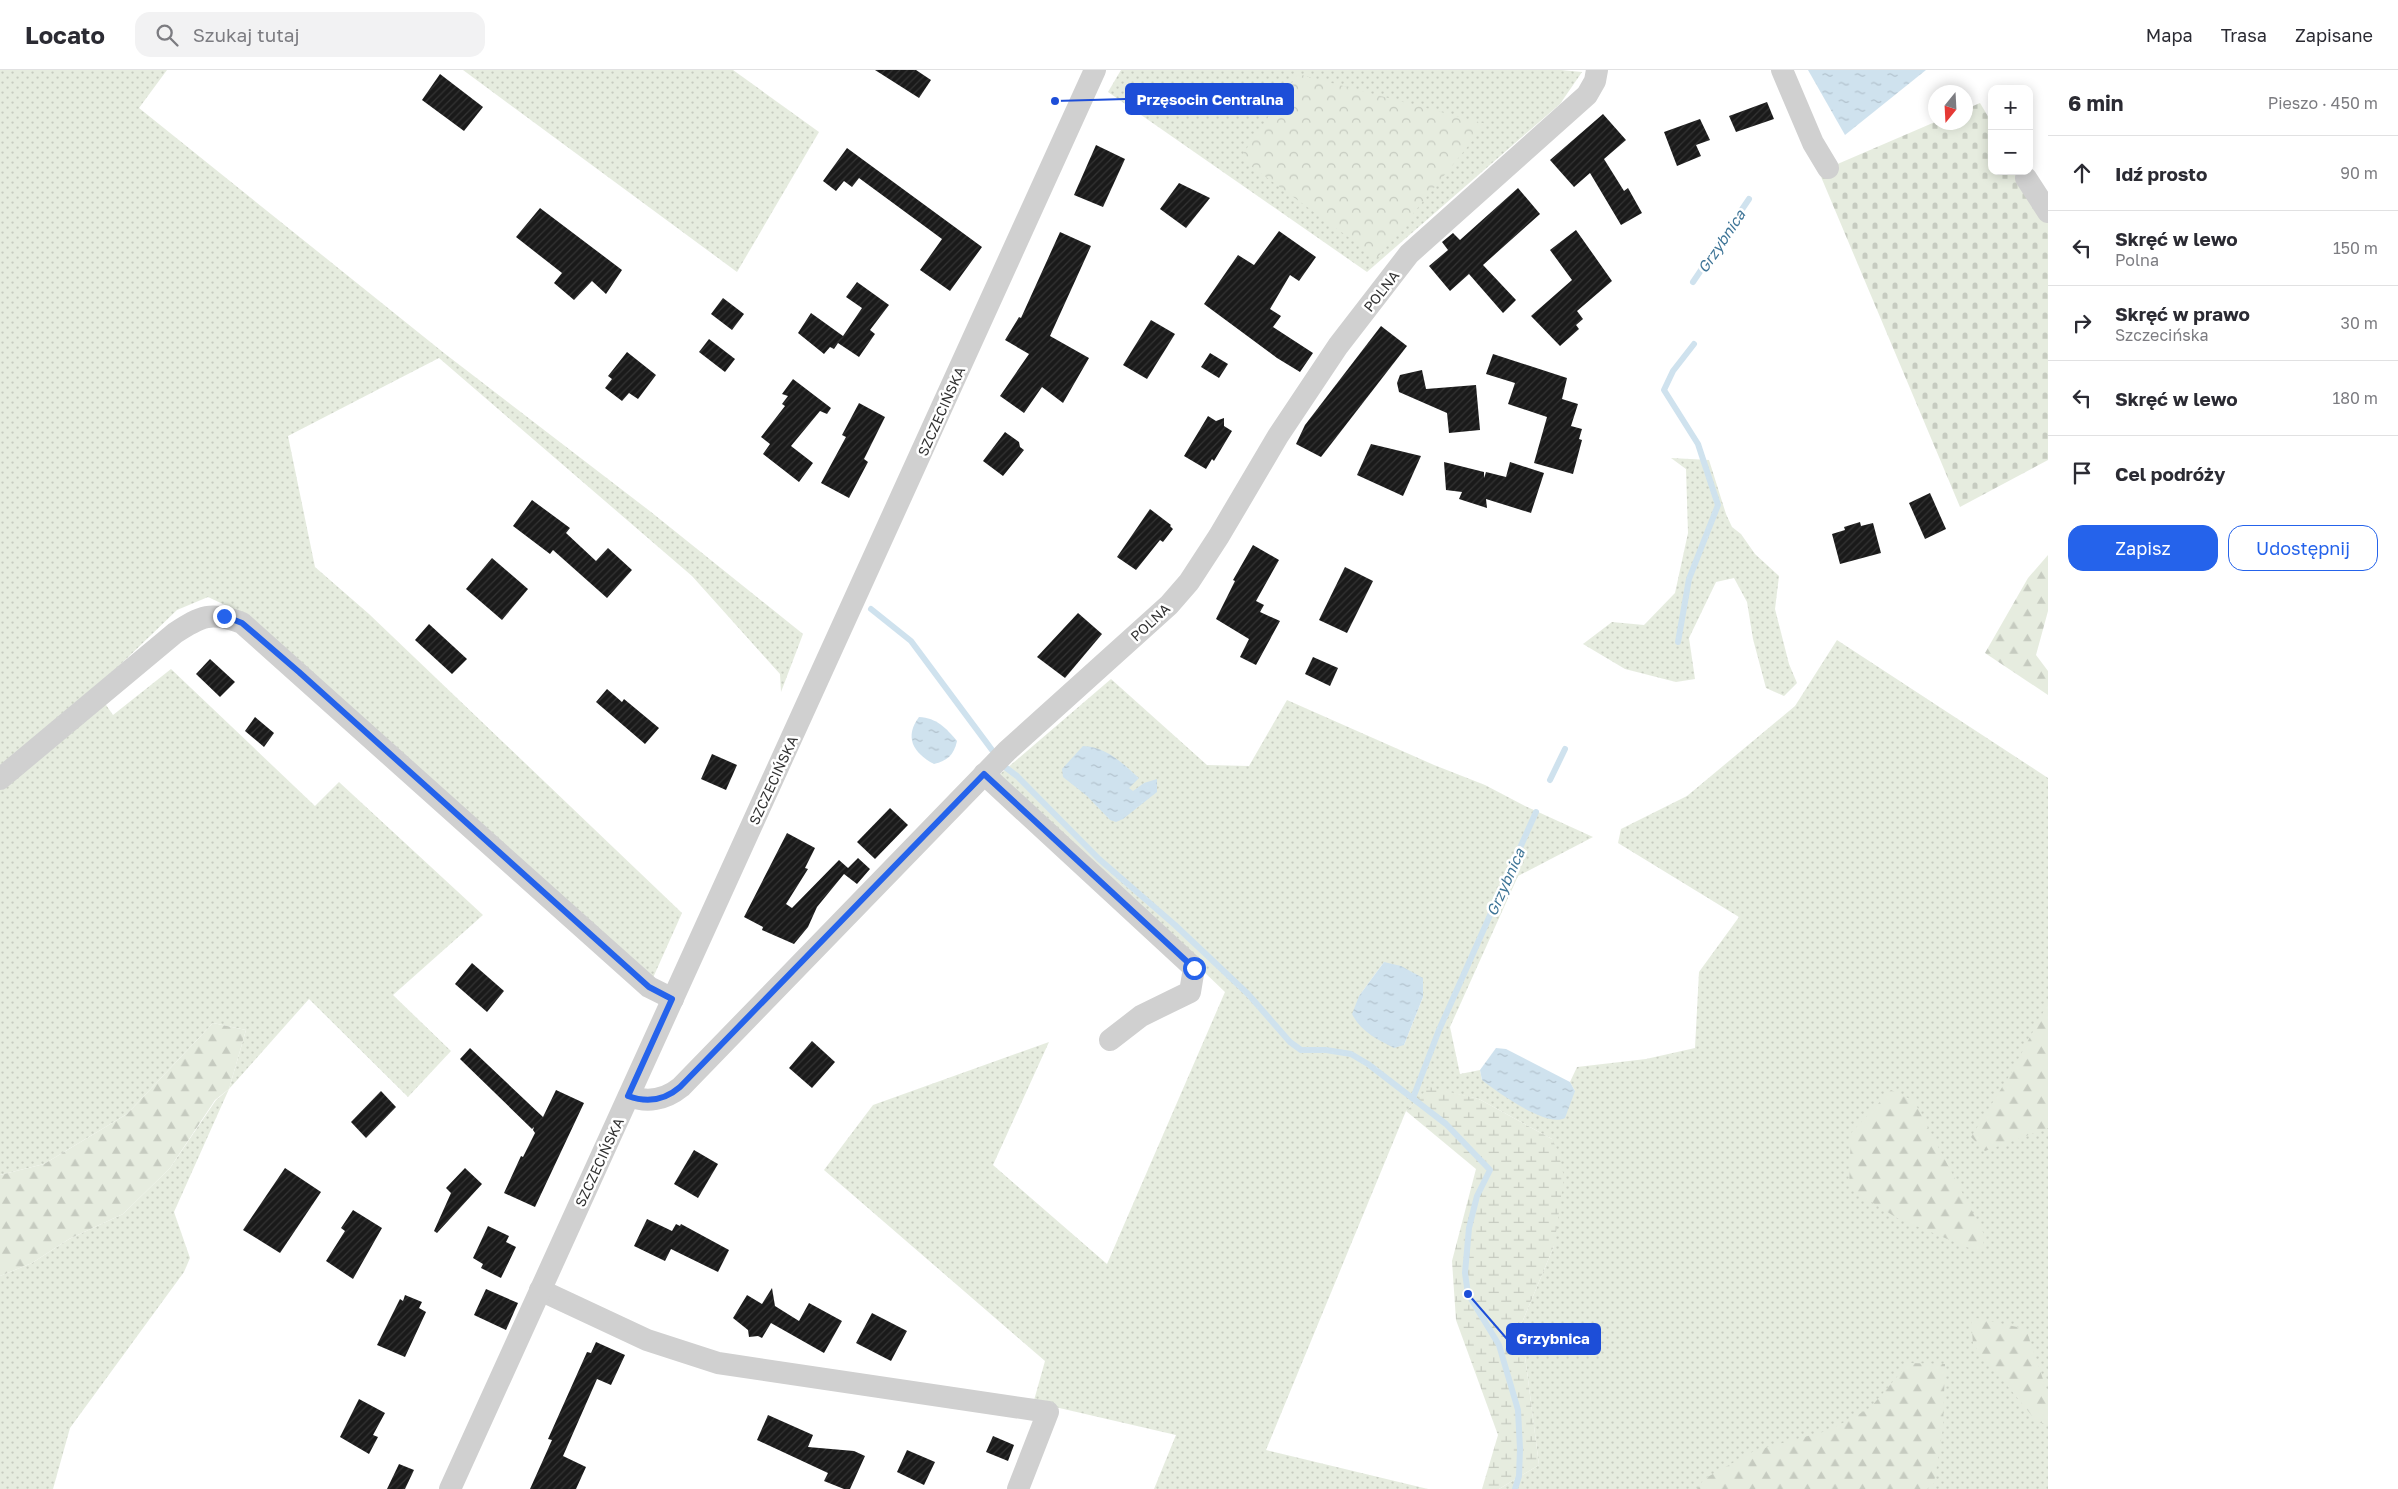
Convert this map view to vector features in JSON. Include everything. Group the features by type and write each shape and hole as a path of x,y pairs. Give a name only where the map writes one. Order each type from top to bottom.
{"street":[{"name":"SZCZECIŃSKA","path":"450,1489 1095,70"},
{"name":"POLNA","path":"628,1096 644,1100 661,1098 680,1087 984,774 1169,605 1189,582 1219,536 1278,436 1338,346 1409,254 1587,95 1595,81 1597,70"},
{"path":"1782,70 1813,143 1828,168"},
{"path":"2026,178 2048,212"},
{"path":"0,779 175,633 195,620 224,616 242,623 649,987 672,999"},
{"path":"984,774 1194,968 1190,992 1141,1016 1110,1040"},
{"path":"540,1290 647,1340 718,1363 1048,1412 1018,1489"}],"green space":[{"path":"0,70 167,70 139,108 444,353 651,512 803,634 781,692 780,674 692,576 439,358 288,436 315,567 369,614 682,913 652,980 240,612 208,597 177,610 95,689 113,715 171,669 315,806 339,782 483,915 393,995 451,1051 408,1097 309,999 229,1089 246,1030 213,1023 127,1114 44,1164 0,1175"},
{"path":"463,70 733,70 819,132 737,272"},
{"path":"1121,70 1561,70 1582,72 1560,104 1367,272 1108,92"},
{"path":"1298,74 1486,124 1377,258 1240,158"},
{"path":"1980,103 1988,116 1988,175 2021,175 2048,222 2048,460 1960,507 1819,172 1928,125 1928,130 1973,130 1973,106"},
{"path":"1671,458 1709,460 1732,527 1741,534 1755,554 1779,576 1775,609 1789,664 1797,683 1784,696 1766,688 1753,639 1747,602 1734,578 1716,582 1689,638 1695,679 1676,682 1625,669 1583,644 1612,622 1644,625 1675,593 1688,533 1686,469"},
{"path":"2048,555 2048,611 2036,655 2048,671 2048,695 1985,653 2028,578"},
{"path":"1837,640 2048,778 2048,1489 1499,1489 1539,1465 1521,1325 1554,1246 1552,1139 1479,1099 1429,1088 1406,1111 1266,1450 1428,1489 1154,1489 1176,1435 1055,1407 1033,1404 1045,1361 824,1170 873,1105 1049,1042 993,1165 1107,1264 1225,992 999,775 1111,679 1207,765 1249,766 1287,700 1434,765 1485,785 1525,806 1593,837 1518,876 1450,1027 1460,1074 1480,1070 1482,1080 1575,1091 1570,1082 1577,1067 1646,1059 1695,1048 1699,972 1739,917 1618,843 1621,829 1687,796 1795,706","holes":["1384,962 1423,997 1404,1045 1359,996"]},
{"path":"2048,1003 2048,1128 1985,1151 1971,1137 2011,1073"},
{"path":"213,1023 246,1030 229,1089 215,1100 170,1168 123,1214 69,1239 32,1263 0,1276 0,1175 44,1164 127,1114"},
{"path":"1429,1087 1479,1099 1552,1139 1558,1151 1564,1177 1554,1246 1521,1325 1539,1465 1499,1489 1482,1489 1498,1435 1456,1320 1452,1261 1476,1169 1406,1111"},
{"path":"229,1089 174,1212 190,1258 184,1272 70,1428 53,1489 0,1489 0,1276 32,1263 69,1239 123,1214 170,1168 216,1100"},
{"path":"1891,1090 1914,1101 1985,1236 1981,1253 1897,1218 1849,1188 1851,1133"},
{"path":"1971,1317 2026,1329 2048,1394 2048,1423 2038,1423 1973,1344"},
{"path":"1909,1363 1945,1364 1943,1428 1934,1483 1927,1489 1697,1489 1704,1479 1754,1451 1830,1430 1870,1408"}],"water":[{"path":"1808,70 1926,70 1845,135"},
{"path":"919,717 931,719 941,724 957,741 952,754 943,761 934,764 916,750 913,744 912,731"},
{"path":"1083,746 1099,749 1107,753 1139,778 1129,788 1133,791 1144,783 1157,779 1157,792 1123,819 1116,822 1110,820 1087,796 1063,777 1062,769"},
{"path":"1384,962 1401,966 1423,978 1423,997 1404,1045 1394,1048 1360,1026 1352,1014 1359,996"},
{"path":"1496,1048 1506,1049 1570,1082 1575,1091 1565,1118 1557,1120 1535,1114 1510,1100 1482,1080 1480,1070"}],"building":[{"path":"875,70 916,70 931,80 919,98"},
{"path":"440,74 483,107 464,131 422,100"},
{"path":"1767,102 1774,119 1736,132 1729,116"},
{"path":"1603,114 1626,140 1604,159 1624,191 1628,188 1642,213 1621,225 1590,173 1574,187 1550,160"},
{"path":"1700,119 1710,140 1696,145 1701,156 1677,166 1664,132"},
{"path":"1096,145 1125,159 1103,207 1074,195"},
{"path":"847,148 982,247 950,291 920,270 942,239 859,178 852,187 844,181 836,191 823,181"},
{"path":"1179,183 1210,198 1186,228 1160,209"},
{"path":"1518,188 1540,214 1483,265 1516,300 1503,313 1469,274 1450,291 1429,266 1448,250 1442,242 1453,233 1460,240"},
{"path":"540,208 622,270 606,294 592,281 574,300 554,283 562,273 516,237"},
{"path":"1576,230 1612,281 1577,311 1583,319 1576,325 1579,329 1560,346 1531,316 1572,280 1550,250"},
{"path":"1279,231 1316,257 1299,281 1290,275 1270,309 1281,316 1273,327 1313,353 1300,372 1277,358 1204,304 1238,255 1254,265"},
{"path":"1060,232 1091,246 1050,336 1089,358 1063,403 1042,387 1024,413 1000,396 1029,354 1005,340 1019,317 1021,318"},
{"path":"857,282 889,305 870,330 875,334 859,357 838,343 834,349 830,347 824,354 798,333 811,313 843,336 862,308 846,297"},
{"path":"723,298 744,314 732,330 711,314"},
{"path":"1151,320 1175,334 1147,379 1123,365"},
{"path":"1381,326 1407,346 1321,457 1296,444 1305,425"},
{"path":"709,339 735,359 725,372 699,352"},
{"path":"627,352 656,375 638,399 629,393 622,401 605,388 612,379 608,376"},
{"path":"1210,353 1228,364 1219,378 1201,367"},
{"path":"1493,354 1567,378 1562,399 1578,404 1571,426 1582,429 1579,439 1582,440 1573,474 1534,463 1547,417 1508,404 1515,383 1486,374"},
{"path":"1422,370 1426,389 1476,385 1480,430 1449,433 1447,413 1399,392 1397,383 1400,375"},
{"path":"793,379 831,408 827,414 820,411 791,446 813,463 799,482 763,454 770,444 761,437 785,406 782,404 788,396 782,394"},
{"path":"859,403 885,417 864,459 868,462 849,498 821,483 846,437 842,435"},
{"path":"1208,416 1216,421 1224,418 1224,426 1232,431 1214,461 1212,459 1206,469 1184,456"},
{"path":"1005,432 1019,442 1020,447 1024,450 1003,476 983,461"},
{"path":"1371,444 1421,456 1403,496 1357,475"},
{"path":"1444,462 1484,472 1484,478 1486,472 1506,477 1510,462 1544,473 1531,513 1486,499 1487,508 1459,499 1462,492 1446,490"},
{"path":"1930,493 1946,529 1925,539 1909,503"},
{"path":"532,500 570,528 566,533 596,561 608,548 632,570 607,598 553,550 550,554 513,526"},
{"path":"1150,509 1171,525 1173,529 1163,542 1160,540 1136,570 1117,557"},
{"path":"1860,522 1861,526 1873,523 1881,553 1840,564 1832,534 1845,530 1844,527"},
{"path":"1253,545 1279,560 1256,601 1264,605 1260,612 1280,621 1256,665 1240,657 1249,639 1216,619 1235,581 1233,580"},
{"path":"492,558 528,589 502,620 466,589"},
{"path":"1345,567 1373,581 1347,633 1319,620"},
{"path":"1078,613 1102,634 1065,678 1037,657"},
{"path":"429,624 467,659 452,674 415,640"},
{"path":"1313,657 1338,668 1330,686 1305,674"},
{"path":"210,659 235,682 220,697 196,674"},
{"path":"607,689 622,702 624,699 659,728 645,744 596,702"},
{"path":"255,717 274,733 264,747 245,731"},
{"path":"712,754 737,765 726,790 701,779"},
{"path":"890,808 908,825 875,859 857,842"},
{"path":"787,833 815,848 805,868 808,869 786,904 792,908 839,860 848,868 858,858 870,869 857,884 844,874 817,907 808,927 794,944 762,930 763,927 744,917"},
{"path":"472,963 504,991 487,1012 455,984"},
{"path":"812,1041 835,1062 812,1088 789,1068"},
{"path":"470,1048 543,1117 556,1090 584,1103 535,1207 504,1193 521,1156 523,1157 535,1133 534,1127 532,1129 460,1059"},
{"path":"381,1091 396,1107 366,1138 351,1122"},
{"path":"694,1150 718,1164 698,1198 674,1184"},
{"path":"285,1168 321,1192 280,1253 243,1230"},
{"path":"465,1168 482,1184 437,1233 434,1231 451,1193 446,1188"},
{"path":"353,1210 382,1228 353,1279 326,1261 345,1231 341,1228"},
{"path":"647,1219 672,1231 676,1224 680,1226 681,1224 729,1250 718,1272 671,1249 665,1261 634,1246"},
{"path":"488,1226 509,1236 506,1242 516,1247 501,1278 481,1268 483,1264 473,1258"},
{"path":"772,1288 775,1306 799,1321 809,1303 842,1321 824,1353 771,1323 762,1338 758,1336 749,1337 748,1330 733,1318 747,1295 762,1304"},
{"path":"486,1289 518,1303 506,1330 474,1315"},
{"path":"405,1295 422,1302 419,1308 426,1312 405,1357 377,1345 400,1299 403,1301"},
{"path":"872,1313 907,1331 891,1361 856,1343"},
{"path":"596,1342 625,1355 611,1385 597,1379 563,1456 586,1467 576,1489 530,1489 552,1440 548,1439 587,1352 591,1353"},
{"path":"359,1399 385,1413 373,1435 378,1437 369,1454 340,1437"},
{"path":"768,1415 813,1435 808,1447 854,1451 865,1456 850,1489 844,1489 824,1481 828,1473 757,1440"},
{"path":"993,1436 1014,1445 1008,1461 986,1452"},
{"path":"907,1450 935,1462 924,1485 897,1472"},
{"path":"399,1464 414,1470 405,1489 387,1489"}],"waterway":[{"name":"Grzybnica","path":"1693,282 1749,199"},
{"name":"Grzybnica","path":"1678,642 1689,579 1718,505 1698,444 1664,390 1673,371 1694,344"},
{"path":"871,609 911,641 992,750"},
{"name":"Grzybnica","path":"1550,780 1565,749"},
{"path":"1005,767 1017,776 1099,859 1175,925 1248,994 1290,1042 1301,1050 1326,1050 1351,1054 1368,1064 1446,1124 1490,1170 1477,1196 1469,1228 1465,1273 1468,1294 1499,1345 1518,1410 1519,1476 1515,1489"},
{"name":"Grzybnica","path":"1413,1098 1439,1030 1536,812"}],"place":[{"name":"Przęsocin Centralna","path":"1055,101"},
{"name":"Grzybnica","path":"1468,1294"}],"route":[{"path":"224,616 242,623 649,987 672,999 628,1096 633,1098 650,1100 661,1098 676,1091 844,921 984,774 1194,968"}]}
